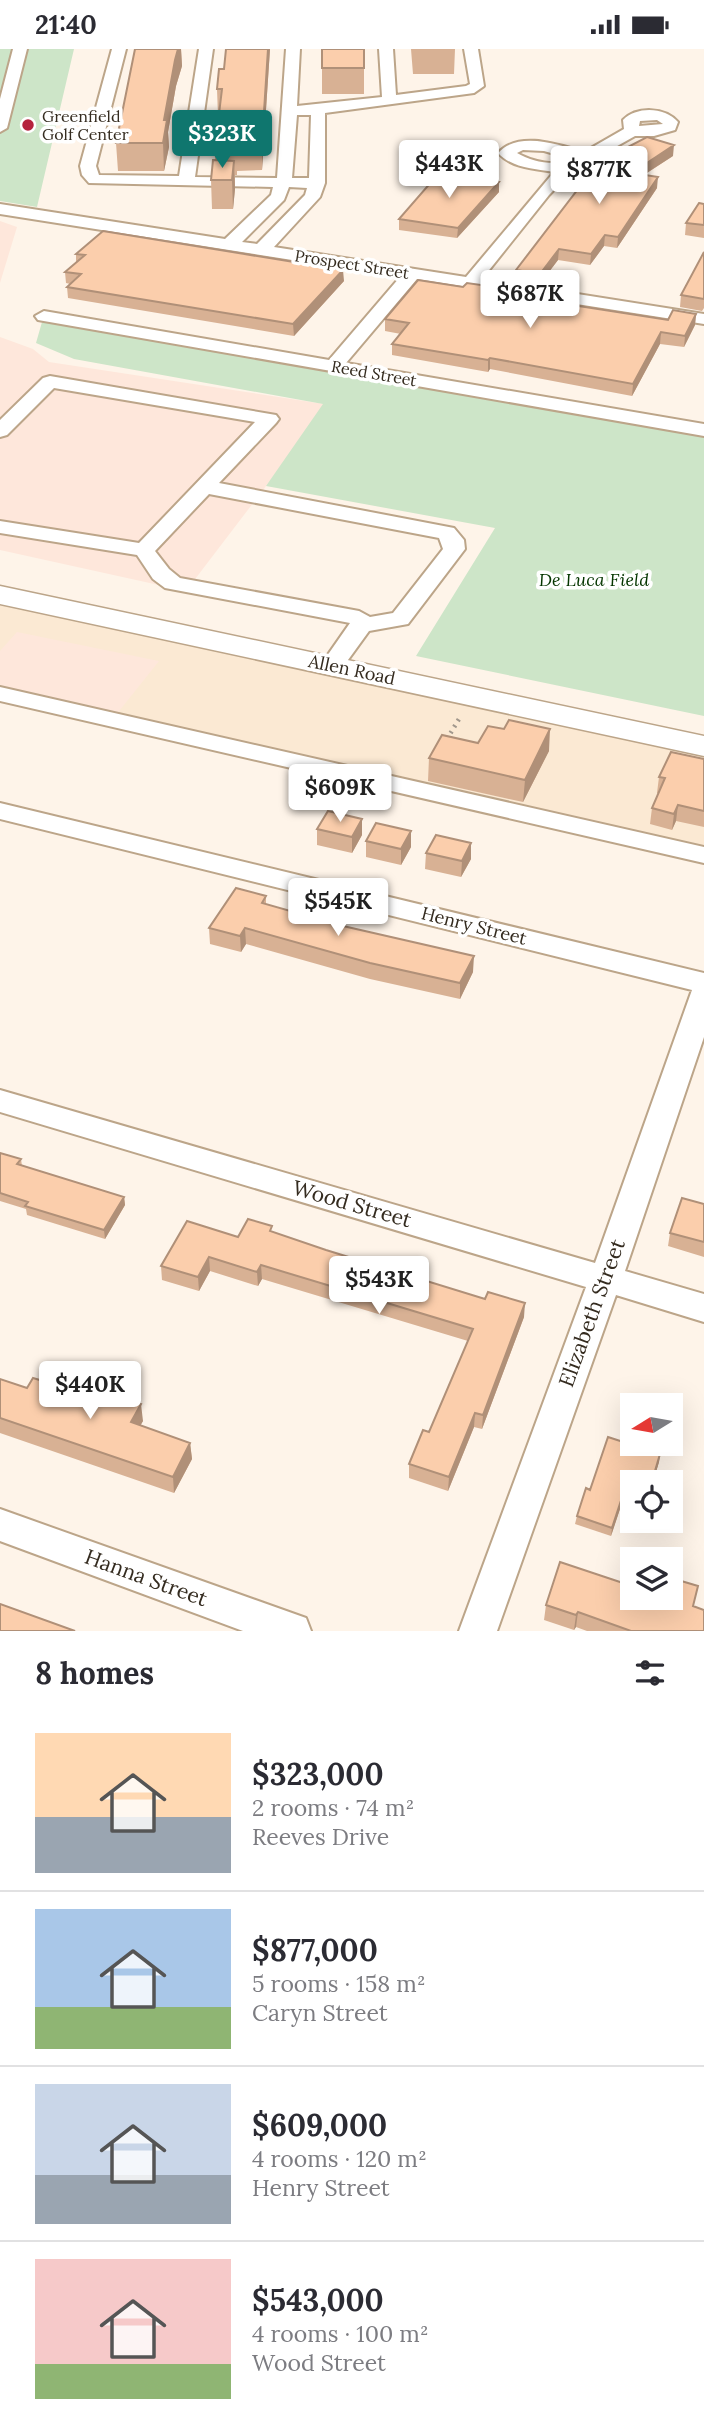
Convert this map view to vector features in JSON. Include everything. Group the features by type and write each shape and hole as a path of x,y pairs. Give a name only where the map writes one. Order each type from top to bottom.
{"main road":[{"name":"Allen Road","path":"0,595 704,746"}],"street":[{"path":"0,128 20,49"},
{"path":"119,49 89,166 90,175 95,180 317,183"},
{"path":"186,181 206,49"},
{"path":"229,245 278,197 284,181 293,49"},
{"path":"386,49 389,101"},
{"path":"290,110 318,110 456,93 477,86 471,49"},
{"path":"261,250 312,197 317,183 318,110"},
{"path":"470,283 543,192 565,169 632,131"},
{"path":"565,169 521,162 506,153 520,146 533,146 584,156"},
{"name":"Prospect Street","path":"0,209 704,319"},
{"path":"333,366 412,274"},
{"name":"Reed Street","path":"44,316 704,430"},
{"path":"0,431 50,382 269,419 144,550"},
{"path":"205,487 446,533 453,540 454,549 400,619 362,625 332,666"},
{"path":"0,527 144,550 161,574 173,583 359,618 362,625"},
{"path":"0,694 704,855"},
{"name":"Henry Street","path":"0,811 704,983"},
{"name":"Elizabeth Street","path":"478,1631 606,1278 704,994"},
{"name":"Wood Street","path":"0,1101 704,1308"},
{"name":"Hanna Street","path":"0,1525 292,1631"}],"path":[{"path":"441,750 459,719"}],"shaded area":[{"path":"0,221 17,227 0,283"},
{"path":"0,337 33,349 49,362 324,404 292,452 186,591 0,550"},
{"path":"0,595 704,746 704,855 0,694"},
{"path":"17,632 159,661 116,715 0,687 0,651"}],"green space":[{"name":"Greenfield Golf Center","path":"0,49 74,49 37,207 0,201"},
{"name":"De Luca Field","path":"42,322 704,437 704,716 416,656 495,528 266,486 323,404 74,359 36,343"}],"building":[{"path":"135,49 178,49 164,120 167,120 163,143 116,143"},
{"path":"226,49 268,49 262,143 236,143 236,147 215,147 222,89 217,89 219,69 224,69"},
{"path":"322,49 364,49 364,68 322,68"},
{"path":"647,137 674,145 632,173 658,177 618,237 605,235 591,254 559,249 540,274 516,270 585,180 620,151"},
{"path":"213,160 234,161 232,180 211,180"},
{"path":"439,173 499,182 458,228 399,219"},
{"path":"699,203 704,204 704,225 686,223"},
{"path":"103,231 343,270 293,324 67,287 81,274 65,272 85,255 76,254"},
{"path":"704,252 704,299 681,295"},
{"path":"418,280 463,287 467,283 502,288 505,284 530,288 526,292 557,297 553,302 668,320 673,310 696,314 685,336 661,332 633,384 490,358 488,360 392,344 409,323 385,319"},
{"path":"509,720 550,729 525,780 429,758 442,735 478,743 488,726 504,729"},
{"path":"671,752 704,759 704,811 678,805 674,814 652,808 665,778 659,777"},
{"path":"328,811 362,819 352,837 317,829"},
{"path":"376,823 411,831 401,849 366,841"},
{"path":"436,835 471,843 462,861 426,853"},
{"path":"236,888 266,896 262,903 343,926 474,956 460,983 370,963 245,928 240,936 209,928"},
{"path":"0,1153 21,1159 17,1164 124,1197 104,1230 25,1206 28,1202 0,1193"},
{"path":"682,1198 704,1204 704,1242 670,1233"},
{"path":"248,1219 272,1226 270,1231 326,1250 485,1299 488,1292 525,1303 483,1415 475,1413 449,1477 409,1464 423,1430 429,1432 473,1329 261,1265 257,1272 209,1257 198,1277 161,1266 187,1221 238,1237"},
{"path":"62,1369 87,1377 83,1384 141,1404 131,1422 190,1443 173,1477 0,1418 0,1379 27,1388 33,1378 53,1384"},
{"path":"608,1437 620,1441 620,1456 659,1456 655,1470 620,1470 620,1504 612,1528 577,1516 586,1488 590,1490"},
{"path":"560,1562 620,1582 620,1610 683,1610 683,1582 698,1586 693,1606 704,1610 704,1631 631,1631 578,1612 576,1615 546,1605"},
{"path":"0,1604 75,1631 0,1631"}],"place":[{"name":"Greenfield Golf Center","path":"28,125"}]}
